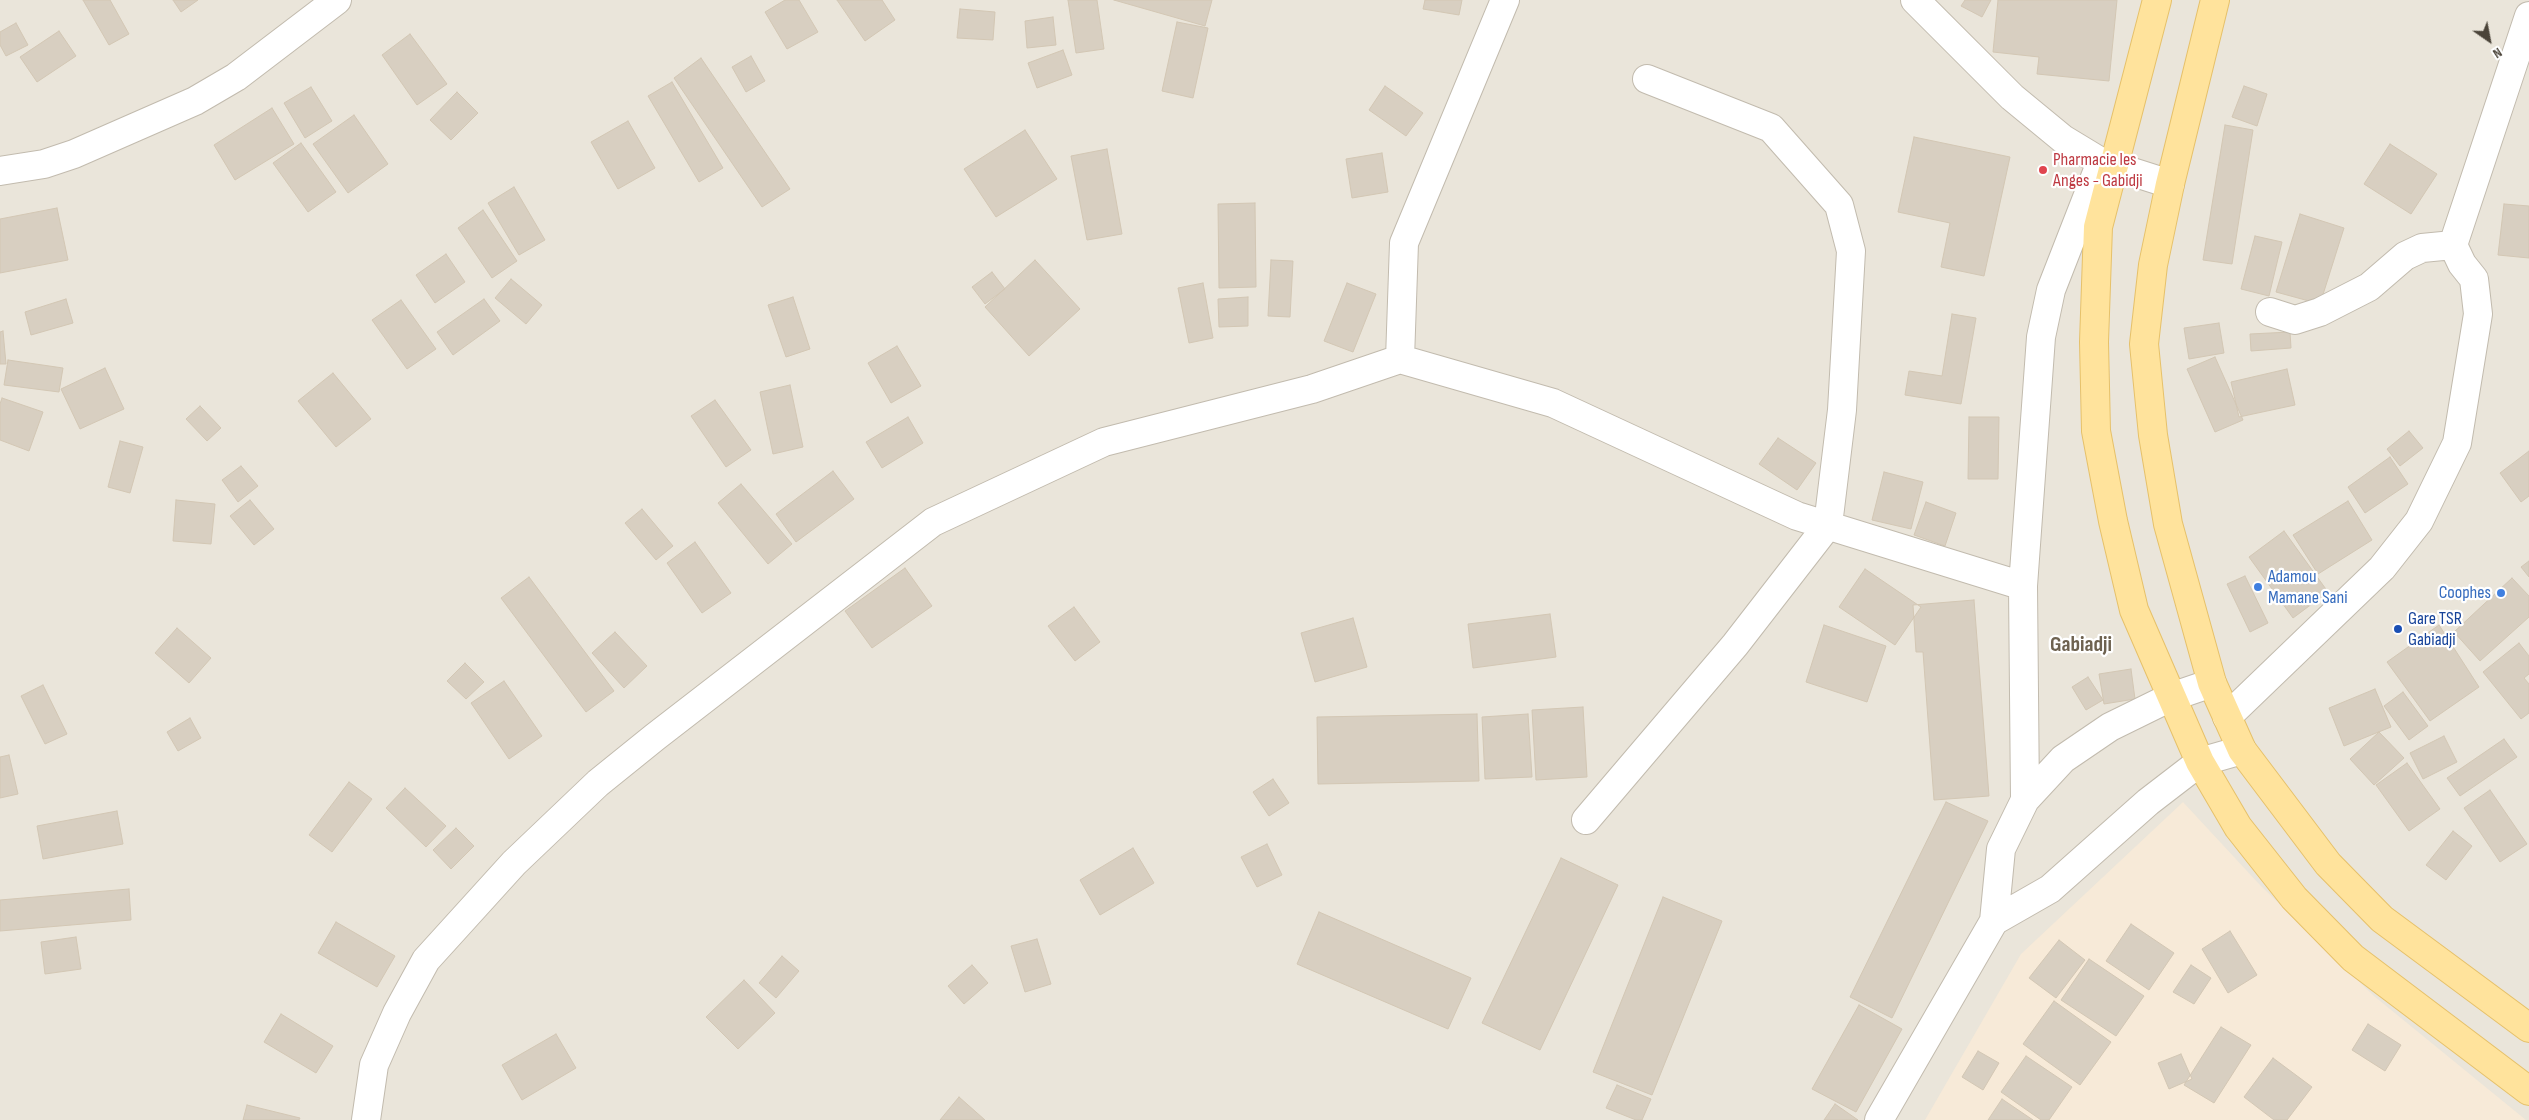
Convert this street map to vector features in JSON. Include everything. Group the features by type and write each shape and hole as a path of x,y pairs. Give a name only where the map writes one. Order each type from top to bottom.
{"main road":[{"path":"2157,0 2107,164 2098,226 2094,342 2096,431 2113,521 2134,610 2200,762 2238,827 2294,898 2354,958 2529,1090"},
{"path":"2215,0 2170,184 2153,265 2144,344 2153,434 2168,524 2212,683 2242,750 2328,864 2382,919 2529,1028"}],"street":[{"path":"0,171 44,164 74,154 195,101 236,77 337,0"},
{"path":"1400,359 1404,243 1505,0"},
{"path":"1915,0 2012,97 2062,140 2107,164 2170,184"},
{"path":"2227,717 2382,568 2419,521 2448,460 2458,434 2478,314 2474,279 2462,264 2453,245 2529,16"},
{"path":"1586,820 1735,645 1828,525 1842,410 1851,251 1839,205 1771,128 1647,79"},
{"path":"2025,800 2023,586 2041,337 2051,290 2107,164"},
{"path":"2270,312 2295,320 2320,312 2369,287 2405,256 2422,248 2453,245"},
{"path":"366,1120 374,1065 397,1013 426,960 514,864 598,784 655,737 933,522 1104,442 1312,390 1400,359 1553,403 1798,516 2023,586"},
{"path":"1879,1120 1994,921 2001,849 2025,800 2063,759 2110,727 2171,697 2212,683"},
{"path":"1994,921 2050,889 2148,802 2200,762 2242,750"}],"shaded area":[{"path":"0,0 2529,0 2529,1120 0,1120"},
{"path":"2183,802 2260,885 2374,996 2526,1120 1925,1120 2021,954"}],"building":[{"path":"83,0 110,0 129,34 109,45"},
{"path":"173,0 198,0 181,12"},
{"path":"785,0 799,0 818,32 787,49 765,12"},
{"path":"837,0 882,0 895,20 865,41"},
{"path":"1068,0 1097,0 1104,49 1076,53"},
{"path":"1114,0 1212,0 1205,26"},
{"path":"1425,0 1462,0 1459,15 1423,9"},
{"path":"1965,0 1991,0 1982,17 1961,6"},
{"path":"1998,0 2117,0 2109,81 2037,74 2039,57 1993,52"},
{"path":"960,9 995,12 993,40 957,38"},
{"path":"1053,17 1056,45 1027,48 1025,21"},
{"path":"1177,22 1208,28 1193,98 1162,91"},
{"path":"16,23 28,45 6,56 0,45 0,32"},
{"path":"59,31 76,56 37,82 20,57"},
{"path":"410,34 447,84 417,105 382,55"},
{"path":"1063,50 1072,75 1037,88 1028,63"},
{"path":"751,56 765,81 746,92 732,67"},
{"path":"701,58 790,189 762,207 674,78"},
{"path":"672,82 723,168 699,182 648,96"},
{"path":"1385,86 1423,113 1406,136 1369,110"},
{"path":"2244,86 2267,94 2257,126 2232,117"},
{"path":"311,87 332,121 305,138 284,103"},
{"path":"457,92 478,113 451,140 430,120"},
{"path":"272,108 294,144 235,180 214,145"},
{"path":"354,115 388,164 348,193 313,144"},
{"path":"628,121 655,168 618,189 591,142"},
{"path":"2225,125 2253,130 2232,264 2203,260"},
{"path":"1025,130 1057,179 996,217 964,169"},
{"path":"1914,137 2010,157 1984,276 1941,267 1950,223 1898,212"},
{"path":"301,143 336,192 308,212 273,163"},
{"path":"2390,144 2437,174 2411,214 2364,184"},
{"path":"1107,149 1122,234 1087,240 1071,156"},
{"path":"1382,153 1388,192 1352,198 1346,159"},
{"path":"514,187 545,240 519,255 488,203"},
{"path":"1255,203 1256,287 1219,288 1218,204"},
{"path":"2504,204 2529,206 2529,258 2498,255"},
{"path":"57,208 68,260 0,273 0,219"},
{"path":"483,210 517,261 492,278 458,228"},
{"path":"2300,214 2344,228 2320,304 2276,292"},
{"path":"2255,236 2282,242 2269,296 2241,289"},
{"path":"446,254 465,282 435,303 416,275"},
{"path":"1035,260 1080,309 1029,356 985,307"},
{"path":"1271,260 1293,261 1290,317 1268,316"},
{"path":"992,272 1005,289 985,304 972,287"},
{"path":"511,279 542,305 526,324 495,298"},
{"path":"1203,283 1213,338 1189,343 1178,288"},
{"path":"1347,283 1376,294 1353,352 1324,341"},
{"path":"793,297 810,349 786,357 768,305"},
{"path":"1248,297 1248,326 1219,327 1218,299"},
{"path":"66,299 73,323 31,335 25,312"},
{"path":"484,299 500,321 453,355 437,332"},
{"path":"401,300 436,349 407,369 372,320"},
{"path":"1952,314 1976,318 1961,404 1905,395 1909,371 1942,376"},
{"path":"2219,323 2224,353 2189,359 2184,328"},
{"path":"3,331 6,364 0,364 0,332"},
{"path":"2290,332 2291,348 2251,351 2250,334"},
{"path":"897,346 921,386 891,403 868,363"},
{"path":"2215,357 2243,420 2215,432 2187,369"},
{"path":"8,360 63,368 59,392 4,385"},
{"path":"105,368 124,409 80,429 61,389"},
{"path":"2287,369 2295,405 2239,417 2231,382"},
{"path":"333,373 371,419 336,447 298,401"},
{"path":"790,385 803,447 773,454 760,392"},
{"path":"2,398 43,412 29,451 0,440 0,404"},
{"path":"715,400 751,450 726,467 691,416"},
{"path":"200,406 221,428 207,441 186,419"},
{"path":"908,417 923,443 882,468 866,442"},
{"path":"1969,417 1999,417 1998,479 1968,479"},
{"path":"2409,431 2423,448 2400,466 2387,449"},
{"path":"1778,438 1816,463 1797,490 1759,464"},
{"path":"120,441 143,447 130,493 108,487"},
{"path":"2529,451 2529,496 2521,502 2500,473"},
{"path":"2390,457 2408,484 2365,513 2348,487"},
{"path":"241,466 258,486 238,502 222,480"},
{"path":"833,471 854,499 796,542 776,514"},
{"path":"1884,472 1923,482 1911,529 1872,520"},
{"path":"741,484 792,544 768,564 718,503"},
{"path":"176,500 215,504 211,544 173,541"},
{"path":"250,500 274,529 254,545 230,516"},
{"path":"2348,501 2372,540 2318,574 2293,535"},
{"path":"1926,502 1956,513 1945,546 1914,535"},
{"path":"642,509 673,546 656,560 625,523"},
{"path":"2284,531 2328,592 2293,618 2249,557"},
{"path":"695,542 731,593 702,613 667,563"},
{"path":"2529,561 2529,577 2521,567"},
{"path":"905,568 932,606 872,648 845,611"},
{"path":"1865,569 1921,607 1895,645 1839,607"},
{"path":"2245,576 2268,623 2250,632 2227,584"},
{"path":"529,577 614,691 586,712 501,598"},
{"path":"2512,578 2529,596 2529,617 2480,661 2454,632"},
{"path":"1974,600 1989,796 1934,800 1923,652 1916,652 1913,605"},
{"path":"1074,607 1100,642 1075,661 1048,626"},
{"path":"1550,614 1556,657 1473,668 1468,624"},
{"path":"1353,618 1367,667 1315,682 1301,633"},
{"path":"1824,625 1886,646 1867,702 1806,682"},
{"path":"2439,625 2479,687 2430,721 2387,662"},
{"path":"177,628 211,658 189,683 155,653"},
{"path":"615,632 647,666 624,688 592,653"},
{"path":"2519,643 2529,656 2529,674 2524,678 2529,684 2529,713 2521,719 2483,672"},
{"path":"465,663 484,682 466,699 447,681"},
{"path":"2131,669 2135,699 2104,704 2099,674"},
{"path":"2088,677 2103,700 2086,710 2072,687"},
{"path":"504,681 542,736 509,759 471,703"},
{"path":"43,685 67,734 45,744 21,696"},
{"path":"2375,689 2391,727 2344,746 2329,708"},
{"path":"2403,692 2428,726 2409,740 2384,706"},
{"path":"1583,707 1587,777 1536,780 1532,710"},
{"path":"1477,714 1479,781 1318,784 1317,717"},
{"path":"1528,714 1532,777 1485,779 1482,717"},
{"path":"190,718 201,738 178,751 167,732"},
{"path":"2379,732 2404,758 2374,785 2350,759"},
{"path":"2444,736 2457,762 2423,779 2410,753"},
{"path":"2504,739 2517,757 2460,796 2447,778"},
{"path":"9,755 18,794 0,798 0,757"},
{"path":"2407,763 2440,809 2409,831 2376,785"},
{"path":"1273,779 1289,803 1269,816 1253,792"},
{"path":"349,782 372,799 332,852 309,835"},
{"path":"405,788 446,826 426,847 386,808"},
{"path":"2490,790 2527,844 2500,862 2464,808"},
{"path":"1946,802 1988,821 1892,1018 1850,997"},
{"path":"117,811 123,844 43,859 37,826"},
{"path":"456,828 474,846 451,869 433,850"},
{"path":"2453,831 2472,846 2446,880 2426,865"},
{"path":"1267,844 1282,875 1257,887 1241,857"},
{"path":"1133,848 1154,883 1100,915 1080,880"},
{"path":"1561,858 1618,885 1540,1050 1482,1023"},
{"path":"129,889 131,920 0,931 0,900"},
{"path":"1663,897 1722,921 1652,1095 1593,1072"},
{"path":"1319,912 1471,978 1448,1029 1297,964"},
{"path":"336,922 395,956 377,987 318,953"},
{"path":"2131,924 2174,953 2149,990 2106,961"},
{"path":"2230,931 2257,975 2228,993 2202,949"},
{"path":"76,937 81,969 45,974 41,942"},
{"path":"1037,939 1051,984 1025,992 1011,946"},
{"path":"2059,940 2085,960 2056,998 2029,978"},
{"path":"782,956 799,971 776,998 759,983"},
{"path":"2089,959 2144,996 2116,1036 2061,1000"},
{"path":"972,965 988,983 964,1004 948,986"},
{"path":"2191,965 2211,978 2194,1004 2173,992"},
{"path":"744,980 775,1013 738,1049 706,1017"},
{"path":"2054,1001 2111,1042 2080,1085 2023,1044"},
{"path":"1859,1005 1902,1029 1856,1112 1812,1089"},
{"path":"281,1014 333,1046 316,1073 264,1042"},
{"path":"2368,1024 2401,1045 2385,1071 2352,1050"},
{"path":"2221,1027 2251,1045 2214,1103 2184,1085"},
{"path":"556,1034 576,1068 522,1100 502,1065"},
{"path":"1978,1051 1999,1063 1983,1090 1962,1077"},
{"path":"2181,1054 2192,1079 2169,1089 2158,1063"},
{"path":"2026,1056 2072,1087 2049,1120 2041,1120 2001,1092"},
{"path":"2273,1058 2312,1087 2287,1120 2274,1120 2244,1097"},
{"path":"1617,1085 1651,1099 1642,1120 1636,1120 1606,1108"},
{"path":"959,1097 985,1120 940,1120"},
{"path":"2002,1099 2033,1120 1988,1120"},
{"path":"1835,1104 1858,1120 1824,1120"},
{"path":"247,1105 300,1118 299,1120 243,1120"}],"place":[{"name":"Pharmacie les Anges - Gabidji","path":"2043,170"},
{"name":"Adamou Mamane Sani","path":"2258,587"},
{"name":"Coophes","path":"2501,593"},
{"name":"Gare TSR Gabiadji","path":"2398,629"}],"district":[{"name":"Gabiadji","path":"2081,645"}]}
